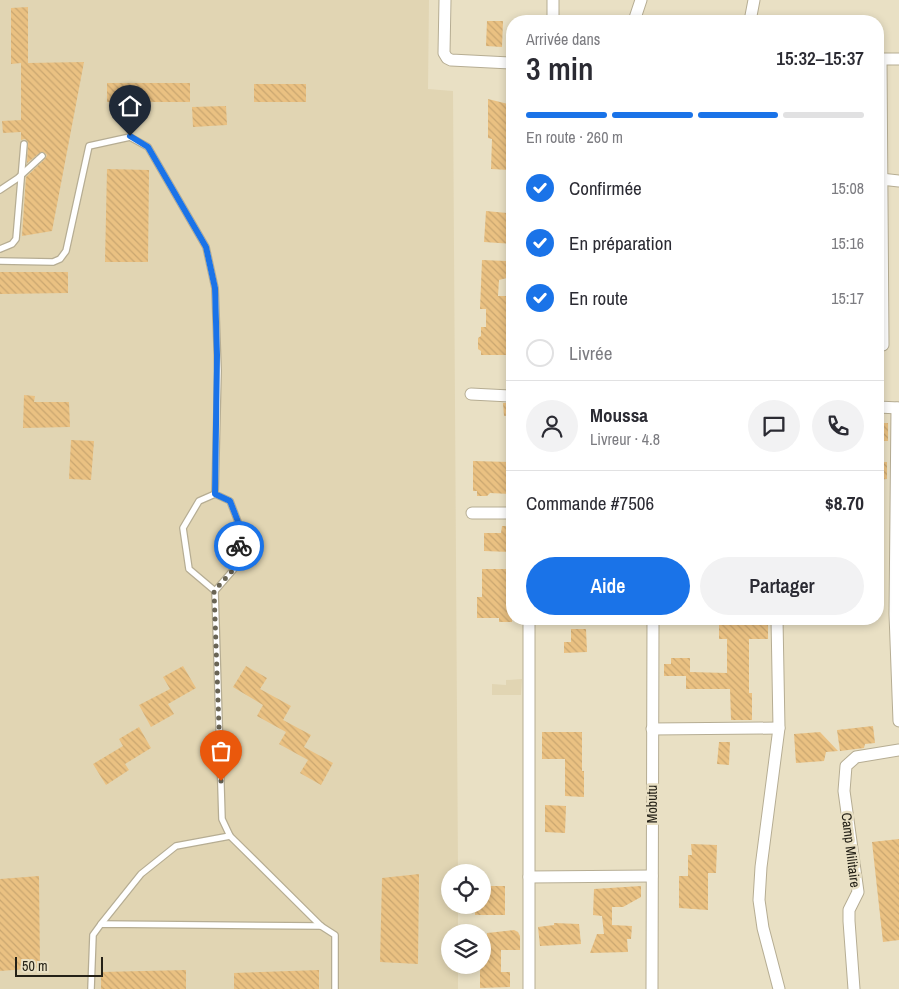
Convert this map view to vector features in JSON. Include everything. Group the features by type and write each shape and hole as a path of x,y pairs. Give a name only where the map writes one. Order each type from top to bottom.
{"street":[{"path":"445,0 444,53 447,58 451,60 506,63"},
{"path":"553,0 553,15"},
{"path":"636,15 640,0"},
{"path":"751,15 754,0"},
{"path":"884,59 899,59"},
{"path":"884,179 899,181"},
{"path":"471,394 506,396"},
{"path":"884,407 898,408 898,592 895,614 899,721"},
{"path":"472,513 506,513"},
{"path":"529,625 529,989"},
{"name":"Mobutu","path":"652,989 653,625"},
{"path":"777,625 779,728 761,867 759,900 763,928 779,989"},
{"path":"652,728 779,728"},
{"name":"Camp Militaire","path":"854,989 848,922 850,910 858,892 844,791 846,766 856,757 899,750"},
{"path":"529,877 652,876"}],"lane":[{"path":"0,261 53,262 60,259 66,252 89,146 130,136 148,147 206,247 215,288 218,371 215,494"},
{"path":"0,249 12,244 16,239 24,144"},
{"path":"0,190 42,156"},
{"path":"214,591 189,569 183,528 199,501 215,494 230,501 242,532 234,569 214,591 222,819 230,836 321,926 335,935 335,989"},
{"path":"91,989 93,936 141,874 176,846 230,836"},
{"path":"101,924 321,926"}],"shaded area":[{"path":"0,0 429,0 428,89 453,91 458,864 441,864 441,914 458,914 458,924 441,924 441,974 458,974 458,989 0,989"},
{"path":"522,679 521,695 492,695 492,684 506,685 506,680"}],"building":[{"path":"28,7 28,63 84,62 52,231 22,236 26,177 47,155 41,152 27,163 28,142 25,139 21,140 21,132 3,133 2,121 21,120 21,63 11,64 11,8"},
{"path":"487,21 503,21 502,47 486,46"},
{"path":"107,83 190,83 190,102 107,102"},
{"path":"254,84 306,84 306,102 254,102"},
{"path":"488,99 506,104 506,170 491,169 492,139 488,138"},
{"path":"226,106 227,125 193,127 192,107"},
{"path":"107,169 149,170 148,262 105,262"},
{"path":"486,211 506,213 506,244 484,242"},
{"path":"482,260 506,261 506,278 499,280 498,296 506,296 506,355 481,355 481,351 478,349 478,338 481,336 481,327 486,327 486,309 480,309"},
{"path":"0,272 68,272 68,293 0,294"},
{"path":"24,395 35,396 34,402 69,402 70,427 23,428"},
{"path":"503,403 506,403 506,416 504,416"},
{"path":"884,423 888,423 888,441 884,441"},
{"path":"71,440 94,441 91,480 69,479"},
{"path":"473,461 506,462 506,494 490,493 487,496 477,496 477,491 473,491"},
{"path":"884,462 887,462 887,479 884,479"},
{"path":"502,526 506,526 506,552 484,551 484,533 501,533"},
{"path":"482,569 506,569 506,622 499,622 499,618 477,618 477,597 482,597"},
{"path":"719,625 768,625 768,639 749,639 749,693 752,693 752,720 731,720 730,689 686,689 686,676 664,676 664,664 671,664 671,658 690,658 690,672 727,673 727,639 719,639"},
{"path":"571,629 586,629 587,652 564,653 564,642 571,642"},
{"path":"183,666 196,688 168,704 174,714 151,727 139,705 170,689 163,677"},
{"path":"246,666 267,678 260,689 291,706 283,720 311,735 304,747 333,763 321,785 300,773 308,760 279,744 286,732 257,716 263,705 233,687"},
{"path":"873,726 875,743 865,744 864,748 840,751 837,730"},
{"path":"139,727 151,748 125,764 129,770 106,785 93,764 123,746 119,739"},
{"path":"542,732 582,732 584,797 565,796 565,759 542,759"},
{"path":"820,732 838,751 826,752 824,761 796,763 794,734"},
{"path":"719,742 730,742 729,765 717,764"},
{"path":"545,805 566,806 565,833 545,832"},
{"path":"899,839 899,940 883,942 872,842"},
{"path":"691,844 717,845 716,873 708,873 708,910 679,908 679,876 688,876 688,855 692,855"},
{"path":"419,874 418,964 380,962 382,878"},
{"path":"39,876 40,968 0,971 0,879"},
{"path":"491,886 505,886 505,915 475,915 491,914"},
{"path":"641,886 641,897 623,907 612,907 612,925 632,926 631,939 627,939 628,952 590,953 597,934 604,934 602,916 593,915 594,889"},
{"path":"554,923 579,924 581,944 540,946 538,927 554,925"},
{"path":"514,930 520,936 520,950 501,950 501,972 510,972 510,987 480,988 480,974 491,974 491,933"},
{"path":"186,970 186,989 101,989 101,972"},
{"path":"319,970 319,989 234,989 234,973"}],"way so far":[{"path":"221,781 214,591 234,569 239,546"}],"route":[{"path":"130,136 148,147 206,247 215,288 218,371 215,494 230,501 242,532 239,546"}]}
